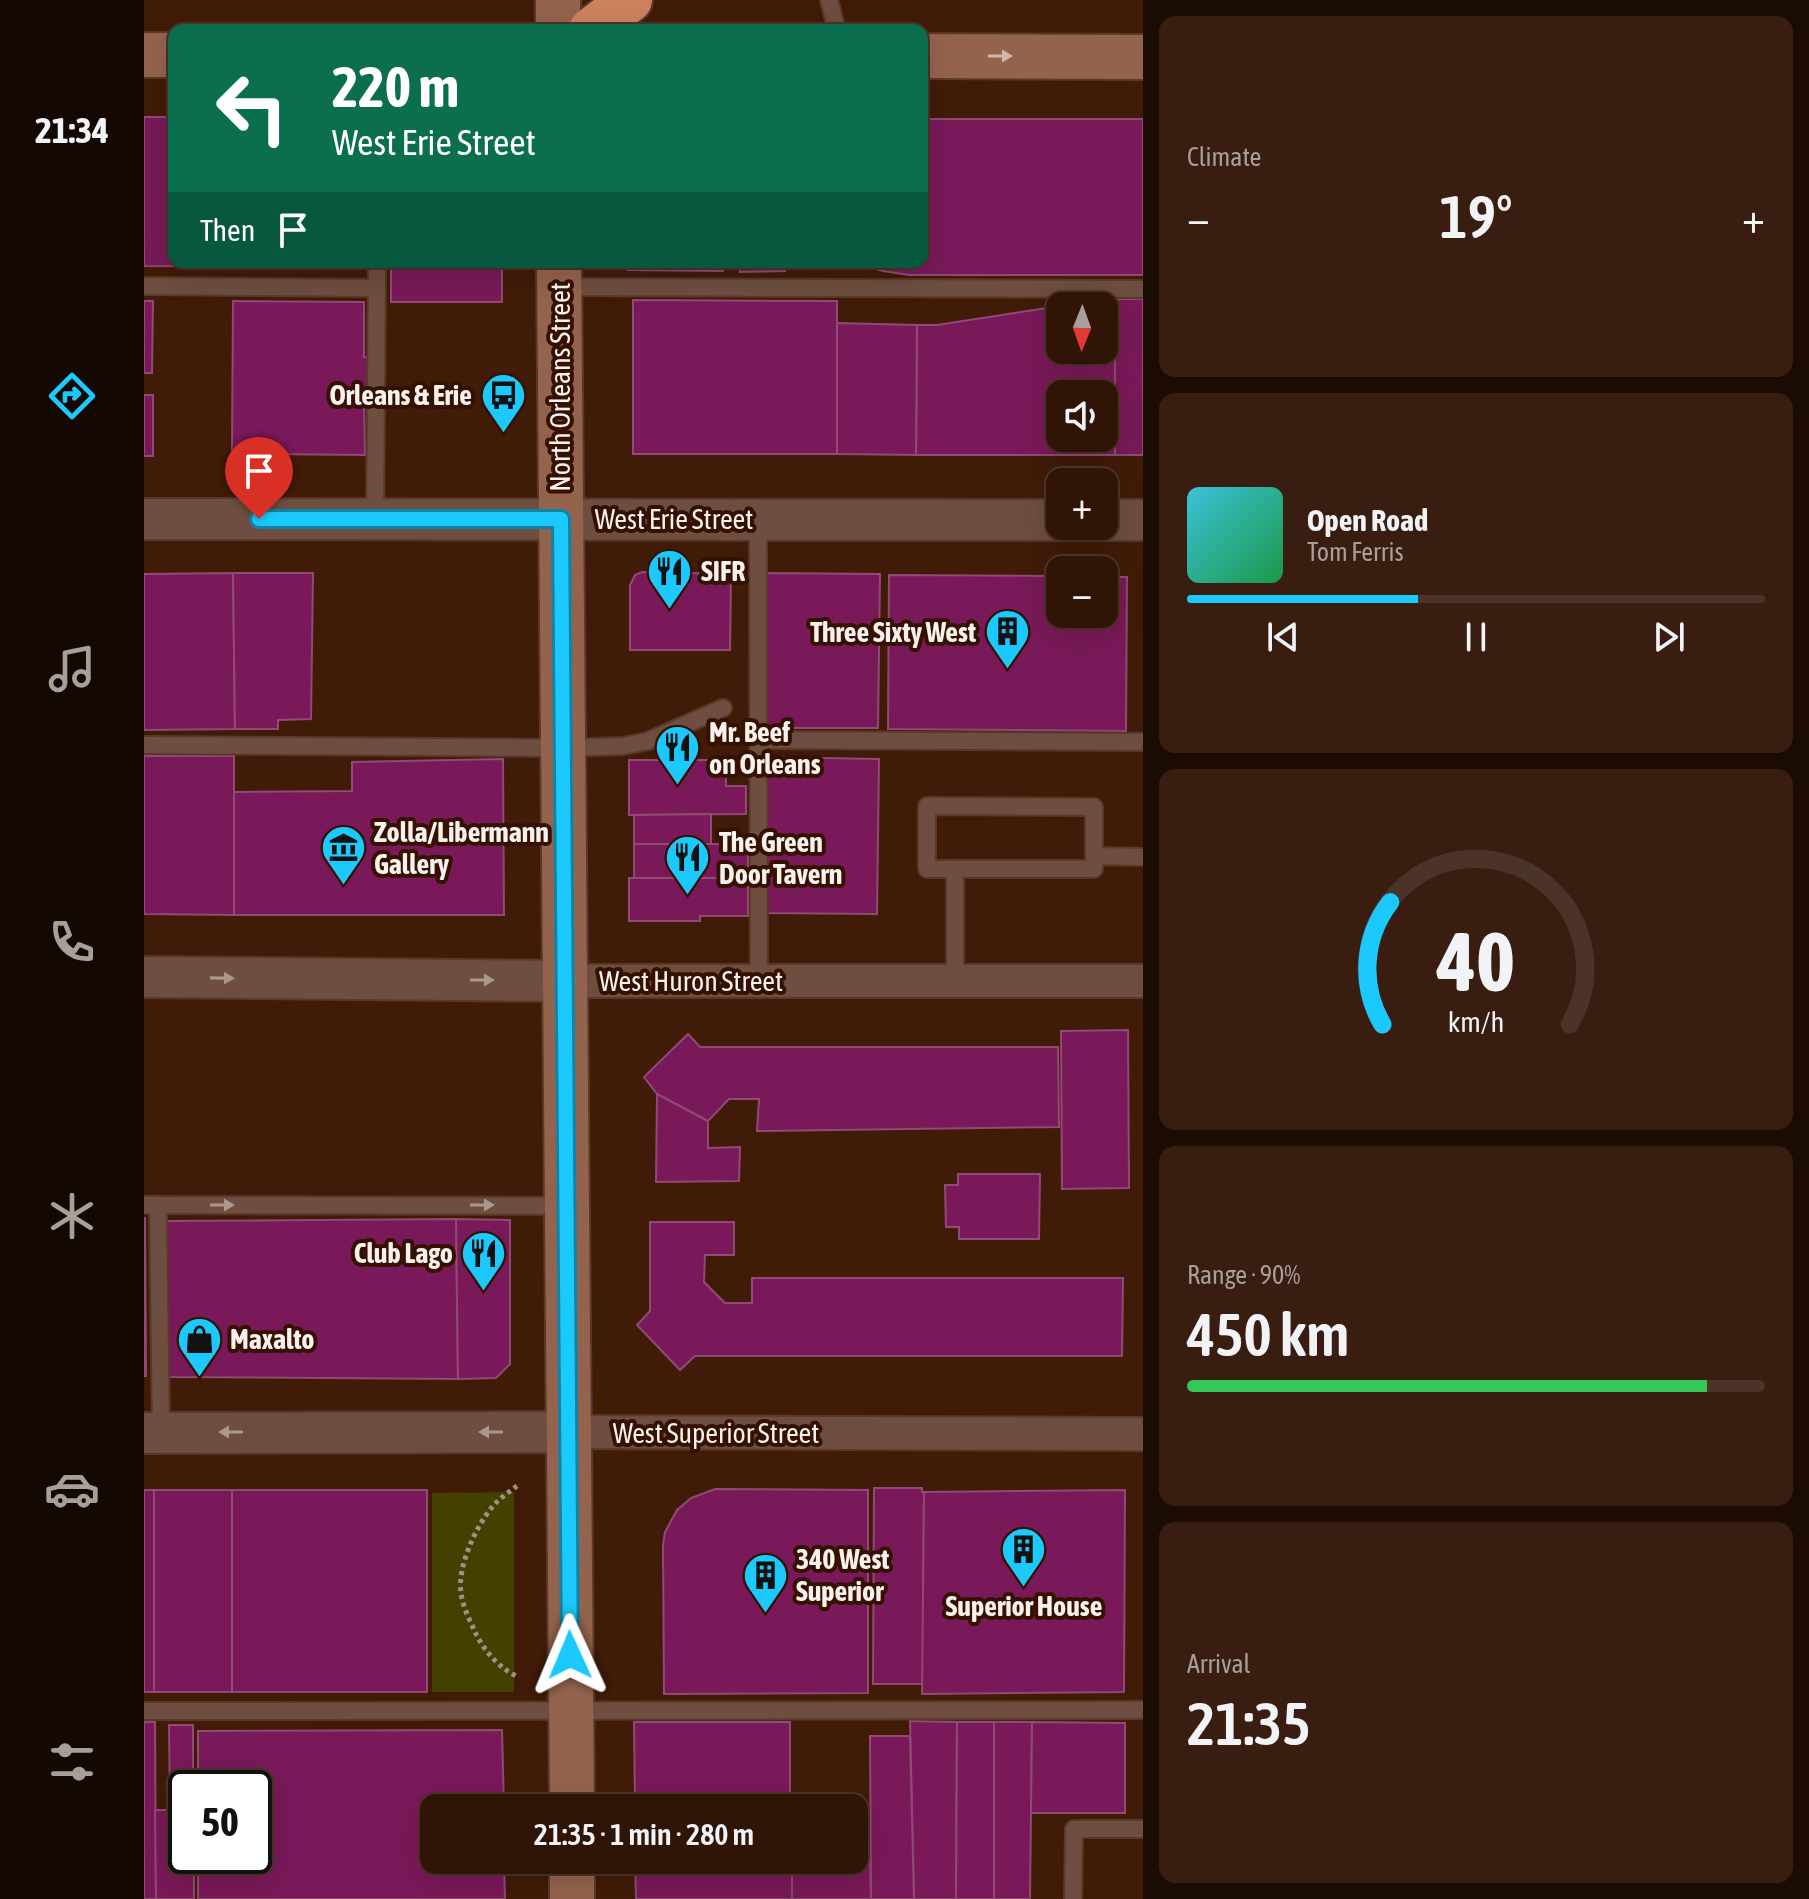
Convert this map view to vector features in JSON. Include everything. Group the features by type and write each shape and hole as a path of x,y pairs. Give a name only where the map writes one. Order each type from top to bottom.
{"highway":[{"path":"599,24 630,0"}],"main road":[{"path":"558,0 558,24"},
{"path":"144,55 168,55"},
{"path":"928,56 1143,57"},
{"name":"North Orleans Street","path":"559,275 572,1794"},
{"path":"572,1874 572,1899"}],"street":[{"name":"West Erie Street","path":"144,519 1046,520"},
{"path":"1118,520 1143,520"},
{"name":"West Huron Street","path":"144,977 1143,981"},
{"name":"West Superior Street","path":"152,1433 1143,1434"}],"lane":[{"path":"829,0 834,24"},
{"path":"836,24 842,0"},
{"path":"375,520 377,268"},
{"path":"559,275 1143,289"},
{"path":"144,286 377,288"},
{"path":"758,519 759,981"},
{"path":"144,745 623,746 648,741 723,708"},
{"path":"758,740 1143,742"},
{"path":"927,806 1094,807 1094,856 1094,869 927,869 927,806"},
{"path":"1094,856 1143,857"},
{"path":"955,869 955,981"},
{"path":"152,1433 151,1205 567,1206"},
{"path":"144,1711 1143,1710"},
{"path":"1073,1899 1074,1829 1143,1829"}],"path":[{"path":"517,1486 493,1506 477,1531 464,1563 460,1591 481,1642 508,1673 519,1677"}],"shaded area":[{"path":"514,1492 514,1692 432,1692 432,1493"}],"building":[{"path":"144,117 168,117 168,266 144,266"},
{"path":"928,119 1143,119 1143,275 909,275 873,268 928,268"},
{"path":"391,268 502,268 502,302 391,302"},
{"path":"628,268 723,268 723,271"},
{"path":"740,268 785,268 785,271 740,272"},
{"path":"1118,299 1143,299 1143,455 1115,455 1118,452 1118,380 1115,380 1115,364 1118,364"},
{"path":"633,300 837,301 837,454 633,454"},
{"path":"144,301 153,301 152,373 144,373"},
{"path":"233,301 364,302 364,357 376,358 376,397 364,396 365,455 263,454 260,458 251,458 245,450 232,450"},
{"path":"1046,308 1046,364 1115,364 1115,380 1046,380 1046,452 1115,452 1115,455 916,455 917,325 937,325"},
{"path":"837,323 917,325 916,455 837,454"},
{"path":"144,395 153,395 153,456 144,456"},
{"path":"642,572 731,574 730,650 630,650 630,585 635,575"},
{"path":"233,573 235,729 144,730 144,574"},
{"path":"233,573 313,573 311,719 278,720 278,729 235,729"},
{"path":"766,573 880,574 878,728 764,728"},
{"name":"Three Sixty West","path":"889,575 1046,576 1046,628 1118,628 1118,577 1127,577 1126,731 888,729"},
{"path":"144,756 234,756 234,915 144,914"},
{"path":"764,757 879,759 877,914 763,913"},
{"path":"503,759 504,915 234,915 234,792 352,791 352,762"},
{"path":"629,760 726,760 726,786 746,786 746,814 629,815"},
{"path":"711,814 711,844 634,844 634,815"},
{"path":"634,844 748,844 748,878 634,878"},
{"name":"The Green Door Tavern","path":"629,878 748,878 748,916 700,916 700,921 629,921"},
{"path":"1128,1030 1129,1188 1062,1189 1061,1031"},
{"path":"688,1034 700,1047 1058,1047 1059,1127 757,1131 759,1099 729,1099 708,1121 657,1094 644,1077"},
{"path":"657,1094 708,1121 708,1148 740,1147 739,1181 656,1182"},
{"path":"958,1174 1040,1174 1039,1239 959,1239 959,1227 946,1227 945,1185 958,1185"},
{"path":"145,1218 146,1376 144,1376"},
{"path":"456,1219 458,1379 166,1377 166,1221"},
{"name":"Club Lago","path":"456,1219 510,1220 510,1364 496,1378 458,1379"},
{"path":"650,1222 734,1222 734,1255 705,1255 704,1282 725,1303 752,1303 752,1278 1123,1278 1122,1356 695,1356 680,1370 637,1325 650,1311"},
{"path":"874,1488 922,1488 924,1492 923,1684 873,1684"},
{"name":"340 West Superior","path":"715,1489 868,1490 868,1693 664,1694 665,1532 677,1510 691,1498"},
{"path":"144,1490 154,1490 154,1692 144,1692"},
{"path":"154,1490 232,1490 232,1692 154,1692"},
{"path":"232,1490 427,1490 427,1692 232,1692"},
{"name":"Superior House","path":"1125,1490 1124,1692 922,1694 924,1492"},
{"path":"910,1721 957,1722 956,1899 914,1899"},
{"path":"144,1722 155,1722 156,1899 144,1899"},
{"path":"634,1722 790,1722 790,1794 635,1794"},
{"path":"957,1722 994,1722 994,1899 956,1899"},
{"path":"994,1722 1032,1722 1030,1899 994,1899"},
{"path":"1032,1722 1125,1723 1125,1813 1031,1813"},
{"path":"169,1725 193,1725 193,1770 170,1770"},
{"path":"502,1730 504,1794 420,1794 420,1874 504,1874 505,1899 198,1899 198,1874 272,1874 272,1770 198,1770 198,1731"},
{"path":"870,1736 910,1736 914,1899 871,1899"},
{"path":"869,1808 871,1899 792,1899 792,1874 868,1874"},
{"path":"155,1810 168,1810 168,1874 194,1874 194,1899 156,1899"},
{"path":"635,1874 792,1874 792,1899 636,1899"}],"place":[{"name":"Orleans & Erie","path":"503,434"},
{"name":"SIFR","path":"670,610"},
{"name":"Three Sixty West","path":"1007,671"},
{"name":"Mr. Beef on Orleans","path":"678,787"},
{"name":"Zolla/Libermann Gallery","path":"343,887"},
{"name":"The Green Door Tavern","path":"688,897"},
{"name":"Club Lago","path":"484,1292"},
{"name":"Maxalto","path":"199,1378"},
{"name":"Superior House","path":"1024,1588"},
{"name":"340 West Superior","path":"765,1614"}],"route":[{"path":"259,519 561,519 570,1655"}]}
